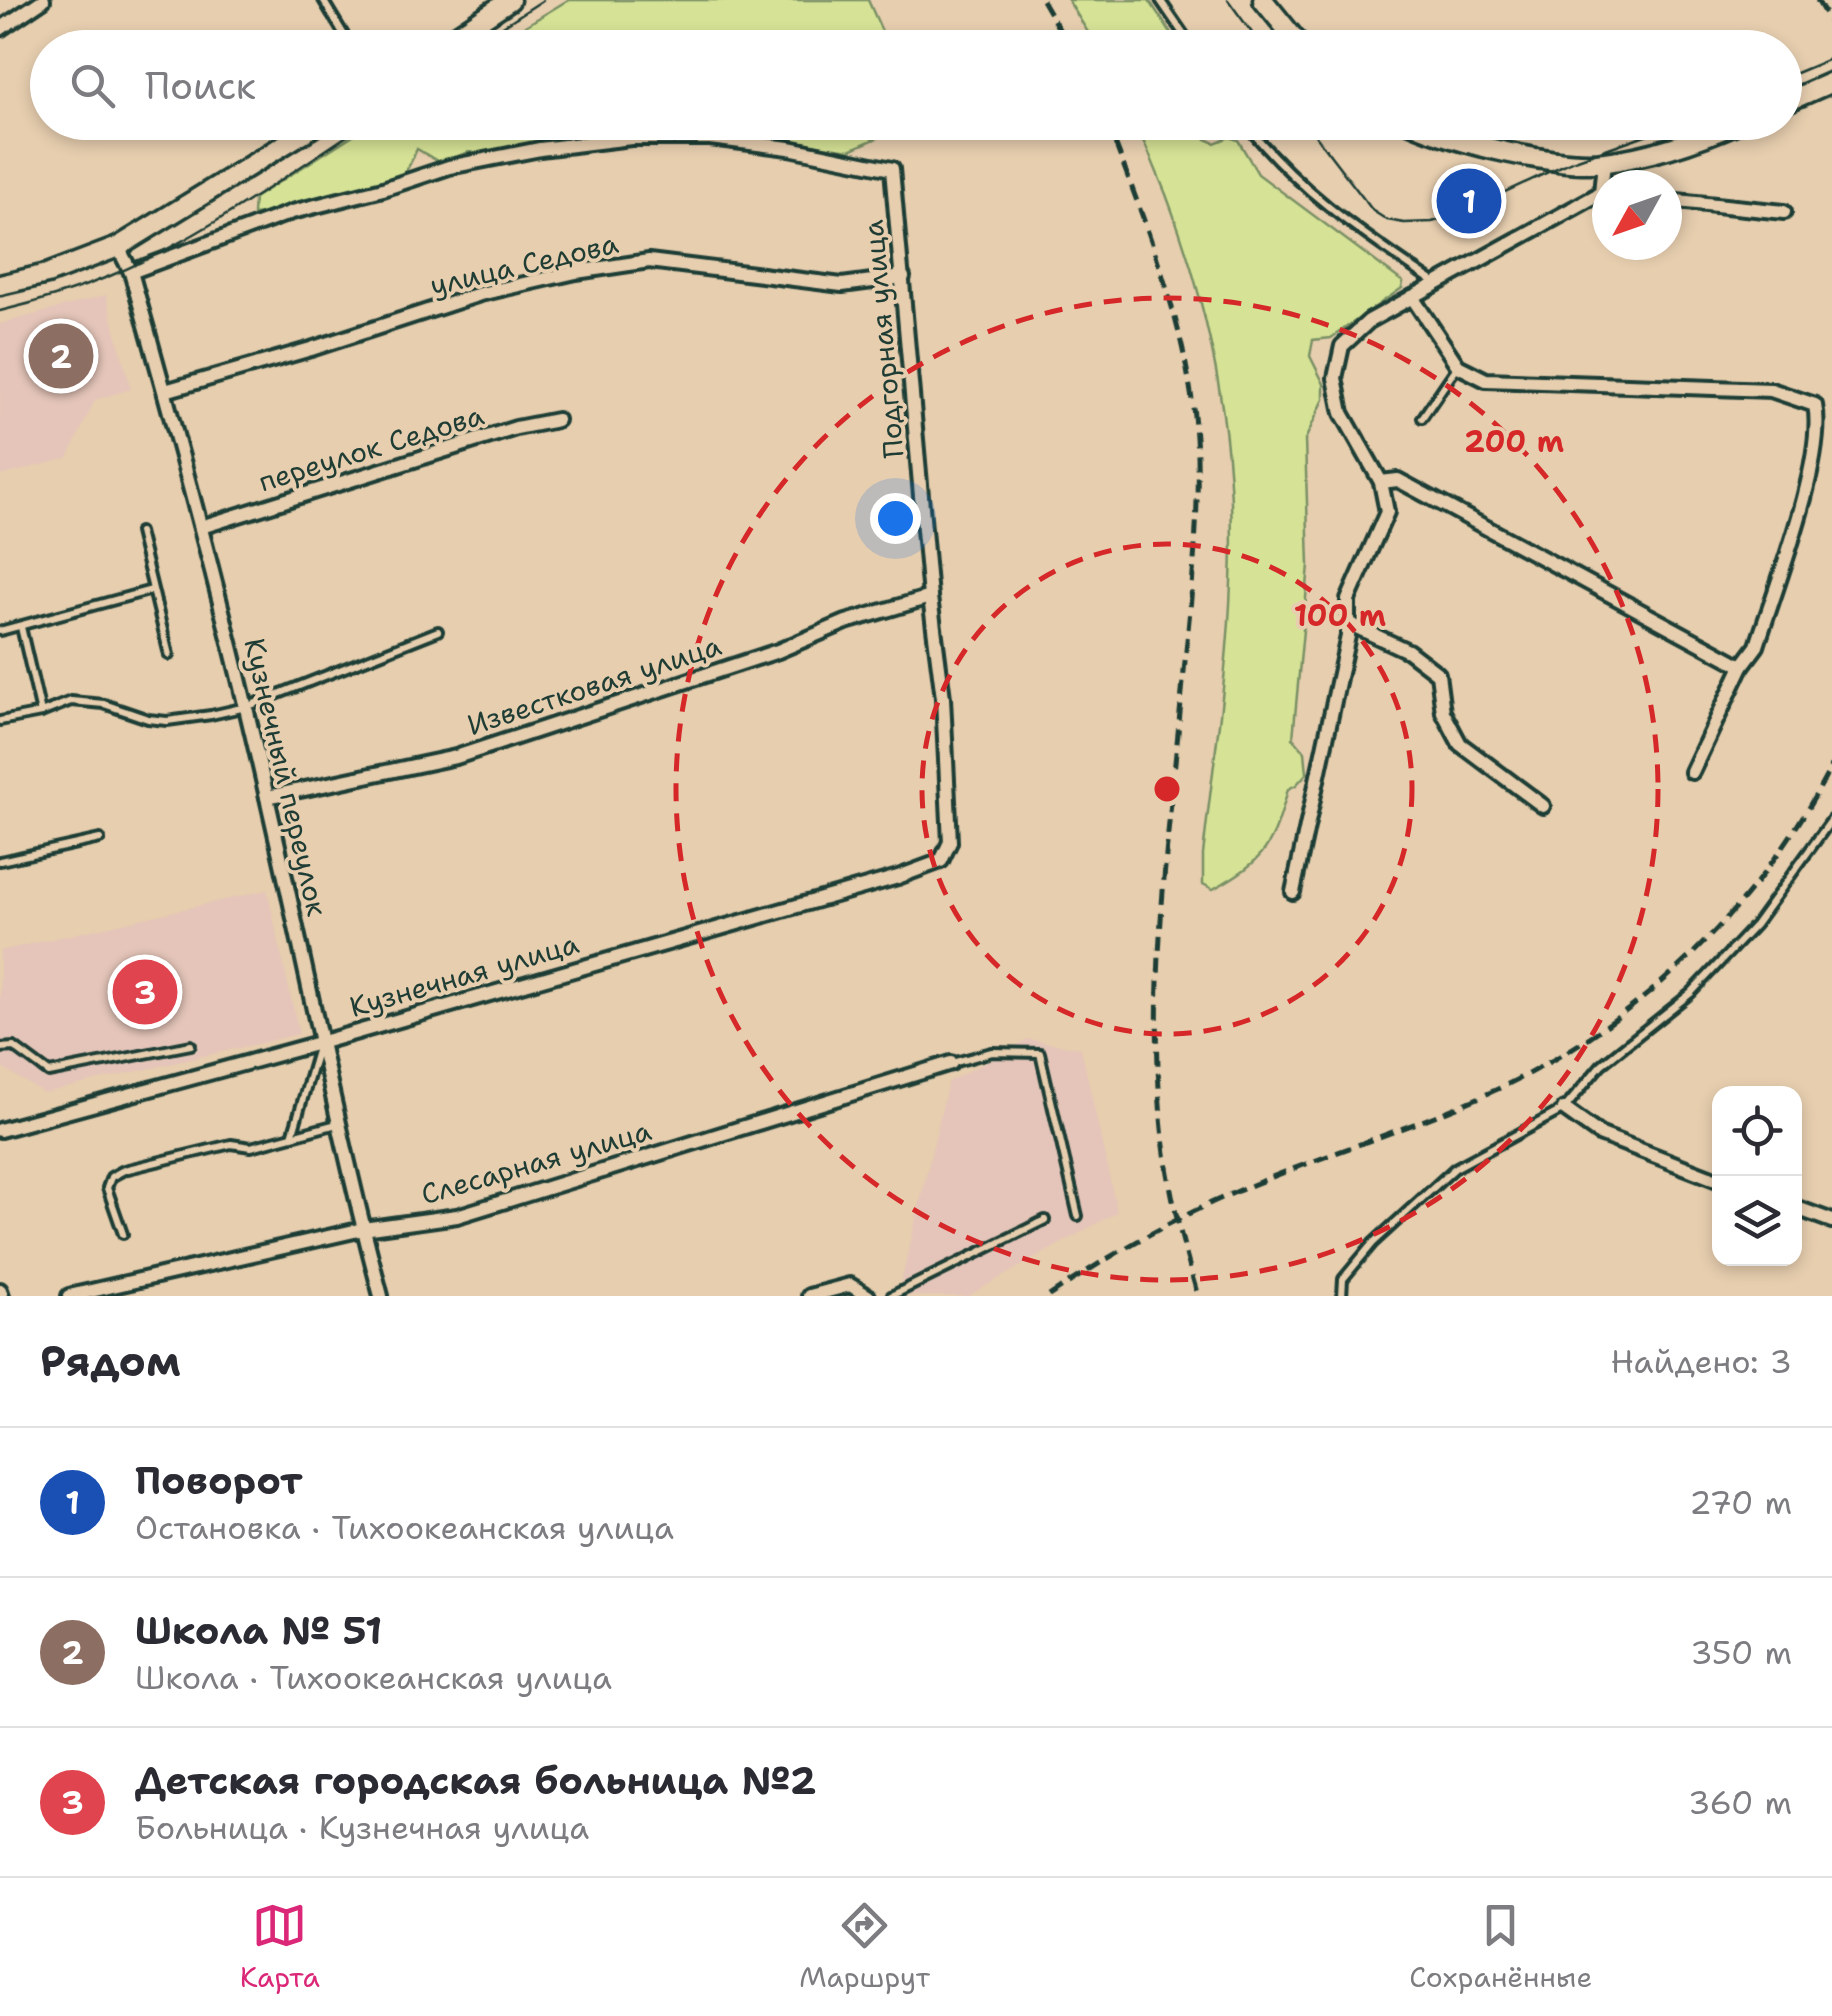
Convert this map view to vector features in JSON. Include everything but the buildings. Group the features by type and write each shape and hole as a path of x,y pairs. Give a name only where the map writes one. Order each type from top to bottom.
{"main road":[{"path":"465,30 510,0"},
{"path":"1263,0 1287,30"},
{"path":"1802,95 1832,82"},
{"path":"0,285 47,274 118,247 292,140"},
{"path":"1462,140 1486,148 1572,162 1604,162 1700,140"}],"street":[{"path":"0,29 43,0"},
{"name":"Подгорная улица","path":"131,272 292,212 383,189 448,167 540,149 615,140"},
{"name":"Подгорная улица","path":"726,140 789,148 892,170 930,597 943,698 950,842 941,861"},
{"path":"1604,162 1604,170"},
{"path":"1293,892 1348,623 1348,600 1387,512 1381,482 1342,414 1334,378 1342,346 1369,321 1592,200"},
{"path":"1682,202 1784,212"},
{"name":"Кузнечный переулок","path":"118,247 131,272 202,527 267,797 319,1043 381,1296"},
{"name":"улица Седова","path":"165,391 311,350 480,294 650,261 842,285 904,277"},
{"path":"1412,297 1458,366 1486,380 1771,390 1815,405 1819,425 1808,482 1758,646 1742,666 1692,772"},
{"name":"переулок Седова","path":"202,527 516,428 557,420"},
{"path":"1381,482 1398,480 1742,666"},
{"name":"Известковая улица","path":"267,797 456,756 778,651 846,622 930,597"},
{"path":"1348,623 1408,651 1438,674 1443,712 1460,744 1543,806"},
{"name":"Кузнечная улица","path":"0,1130 319,1043 941,861"},
{"name":"Слесарная улица","path":"69,1296 363,1229 457,1216 951,1063"},
{"path":"1564,1109 1599,1134 1712,1177"},
{"path":"1802,1210 1832,1220"},
{"path":"808,1296 850,1286 868,1296"}],"lane":[{"path":"323,0 341,30"},
{"path":"1160,0 1181,30"},
{"path":"1260,140 1304,189 1339,218 1436,284"},
{"path":"1422,418 1458,366"},
{"path":"140,532 169,655"},
{"path":"0,630 152,590"},
{"path":"21,627 41,712"},
{"path":"0,721 71,701 104,704 132,715 167,720 211,716 246,707 438,631"},
{"path":"1342,1296 1343,1280 1373,1243 1456,1168 1564,1109 1601,1065 1691,993 1755,925 1832,819"},
{"path":"0,861 100,839"},
{"path":"292,1136 319,1043"},
{"path":"0,1048 14,1046 49,1073 191,1046"},
{"path":"951,1063 992,1052 1040,1053 1078,1216"},
{"path":"123,1234 106,1188 112,1177 124,1170 231,1144 250,1148 338,1124"},
{"path":"891,1296 1045,1220"}],"shaded area":[{"path":"106,295 131,389 95,400 68,458 0,476 0,324"},
{"path":"267,890 299,1034 44,1093 0,1067 0,951"},
{"path":"1028,1039 1081,1048 1117,1212 968,1296 880,1296 899,1291 948,1082"}],"green space":[{"path":"568,0 868,0 881,30 519,30"},
{"path":"1068,0 1149,0 1169,30 1087,30"},
{"path":"345,140 595,140 490,154 468,152 441,163 417,149 404,174 372,191 253,215 254,198"},
{"path":"782,140 873,140 850,150"},
{"path":"1143,140 1238,140 1258,174 1403,282 1402,288 1331,338 1313,340 1310,356 1324,384 1324,399 1305,440 1309,565 1293,738 1305,752 1307,773 1288,789 1265,850 1245,869 1213,889 1203,884 1203,855 1229,616 1229,463 1211,346 1180,232"}],"tram line":[{"path":"497,30 543,0"},
{"path":"1228,0 1250,30"},
{"path":"1802,70 1832,58"},
{"path":"0,311 69,291 144,261 242,205 341,140"},
{"path":"1319,140 1373,211 1387,220 1404,223 1453,216 1572,161 1631,140"}],"railway":[{"path":"1042,0 1060,30"},
{"path":"1817,0 1832,26"},
{"path":"1114,140 1166,286 1194,413 1195,541 1159,946 1158,1052 1169,1177 1198,1296"},
{"path":"1049,1296 1130,1246 1213,1202 1467,1103 1554,1059 1603,1028 1693,953 1733,910 1770,865 1832,765"}],"place":[{"name":"Поворот","path":"1469,201"},
{"name":"Школа № 51","path":"61,356"},
{"name":"Детская городская больница №2","path":"145,992"}]}
